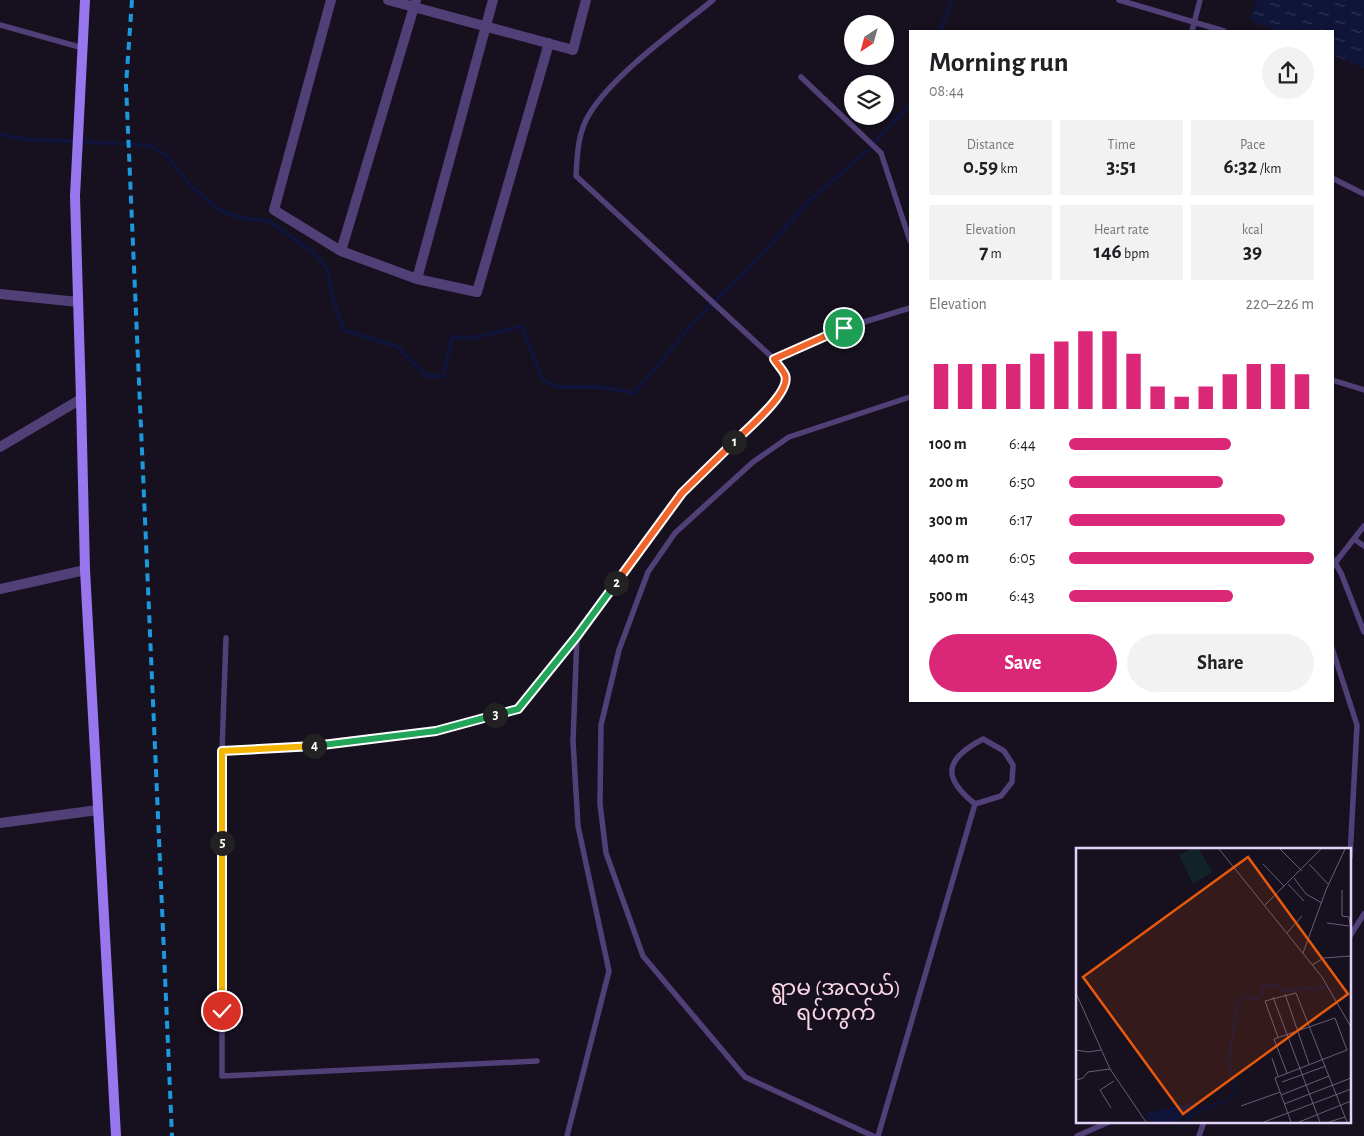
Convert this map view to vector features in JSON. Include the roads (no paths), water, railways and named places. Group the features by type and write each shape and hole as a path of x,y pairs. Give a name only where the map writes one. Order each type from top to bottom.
{"main road":[{"path":"85,0 75,196 85,570 116,1136"}],"street":[{"path":"331,0 274,210 341,251 417,279 477,292 549,43"},
{"path":"388,0 415,3 486,27 573,50 586,0"},
{"path":"417,279 494,0"},
{"path":"341,251 415,3"},
{"path":"0,294 78,302"},
{"path":"0,447 81,399"},
{"path":"0,589 85,570"},
{"path":"0,823 98,810"}],"lane":[{"path":"222,751 300,747 436,731 518,709 577,636 682,493 778,398 786,386 786,376 774,359 576,176 577,150 589,114 612,86 656,46 714,0"},
{"path":"1119,0 1221,30"},
{"path":"1192,30 1200,0"},
{"path":"0,25 83,48"},
{"path":"801,77 881,153 909,238"},
{"path":"1334,179 1364,194"},
{"path":"774,359 844,328 909,308"},
{"path":"1334,381 1364,390"},
{"path":"873,1136 745,1077 643,956 606,853 600,804 601,725 619,650 648,572 674,533 753,462 789,436 909,397"},
{"path":"1364,526 1334,560 1364,632"},
{"path":"1354,539 1364,546"},
{"path":"567,1136 610,971 578,826 573,741 577,636"},
{"path":"226,638 222,751 222,1076 537,1061"},
{"path":"1334,654 1357,725 1350,848"},
{"path":"983,739 1004,751 1013,765 1012,782 1001,796 975,804 961,793 952,781 952,766 966,748 983,739"},
{"path":"878,1136 975,804"},
{"path":"1352,933 1364,914"},
{"path":"1077,1136 1104,1124"},
{"path":"1199,1136 1203,1124"}],"water":[{"path":"1256,0 1364,0 1364,68 1334,55 1334,30 1274,30 1249,20"}],"waterway":[{"path":"940,30 952,0"},
{"path":"0,134 22,139 149,145 167,156 191,186 219,210 242,218 269,221 314,253 328,270 333,300 344,330 398,347 426,376 443,376 452,337 471,338 522,326 542,379 556,387 600,387 634,393 695,321 752,265 810,200 868,150 909,105"}],"railway":[{"path":"132,0 126,85 172,1136"}],"district":[{"name":"ရွာမ (အလယ်) ရပ်ကွက်","path":"836,1000"}]}
